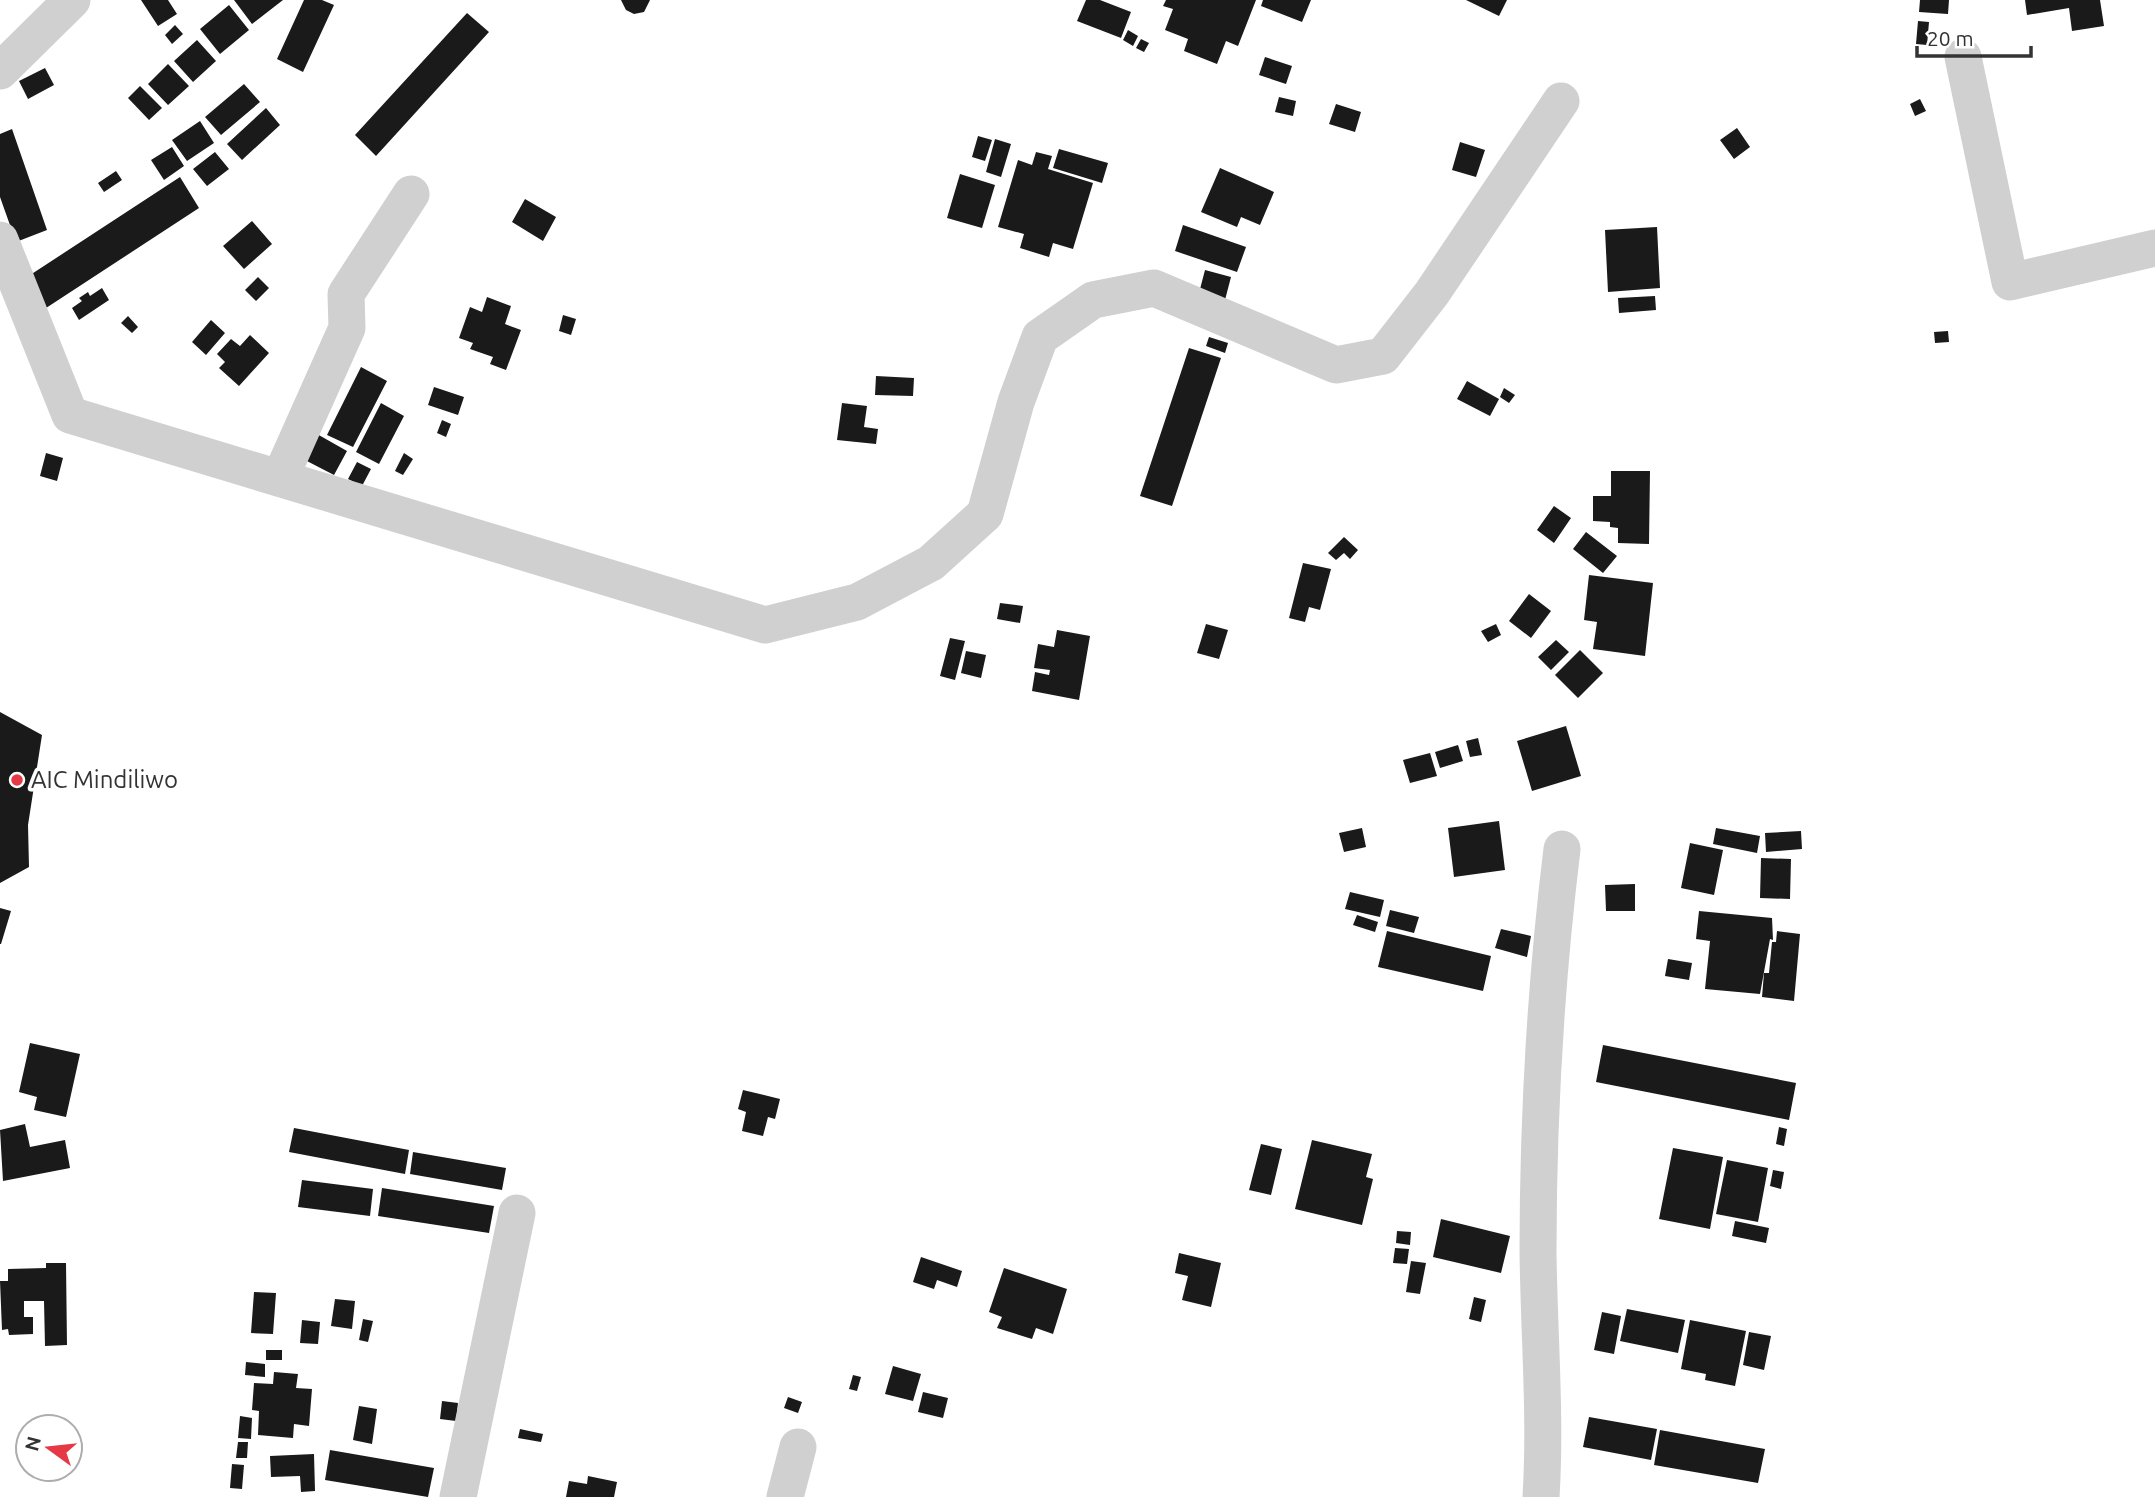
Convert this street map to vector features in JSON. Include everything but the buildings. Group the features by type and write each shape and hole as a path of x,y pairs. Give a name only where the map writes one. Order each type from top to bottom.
{"street":[{"path":"0,71 72,0"},
{"path":"1963,57 2010,282 2155,248"},
{"path":"0,240 70,415 765,625 857,602 931,564 985,514 1016,402 1040,337 1093,300 1154,288 1336,365 1383,356 1432,293 1560,101"},
{"path":"280,478 347,328 346,294 411,194"},
{"path":"1541,1497 1543,1458 1538,1251 1549,951 1562,849"},
{"path":"457,1497 517,1213"},
{"path":"785,1497 798,1447"}],"place":[{"name":"AIC Mindiliwo","path":"17,780"}]}
